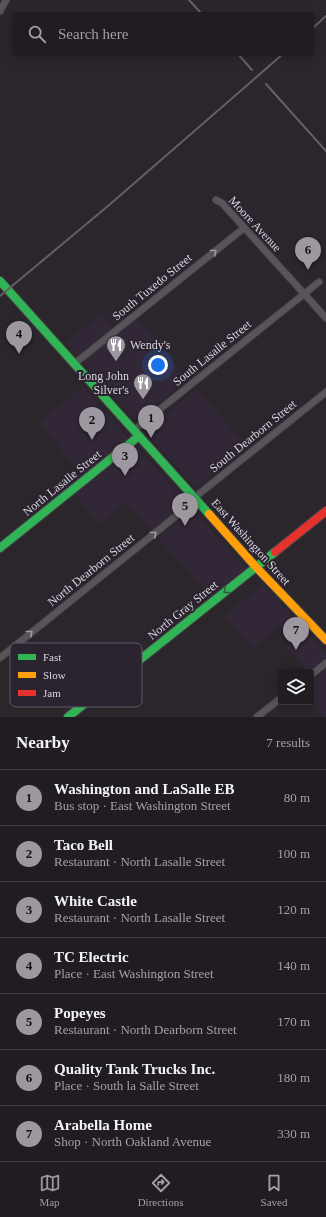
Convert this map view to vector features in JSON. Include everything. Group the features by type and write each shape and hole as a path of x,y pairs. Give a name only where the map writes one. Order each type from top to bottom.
{"street":[{"path":"0,11 6,0"},
{"name":"Moore Avenue","path":"216,200 222,203 326,318"},
{"name":"South Tuxedo Street","path":"74,364 244,228"},
{"name":"East Washington Street","path":"0,281 256,567 326,640"},
{"name":"South Lasalle Street","path":"136,433 318,282"},
{"name":"South Dearborn Street","path":"195,499 326,392"},
{"name":"North Lasalle Street","path":"0,548 136,433"},
{"name":"North Dearborn Street","path":"18,643 195,499"},
{"name":"North Gray Street","path":"142,658 326,511"},
{"name":"North Dearborn Street","path":"0,658 10,650"},
{"path":"314,673 326,663"},
{"path":"257,717 278,700"},
{"name":"North Gray Street","path":"68,717 81,707"}],"shaded area":[{"path":"102,313 113,328 81,353 76,354 66,343"},
{"path":"138,318 187,380 135,420 87,367 86,359"},
{"path":"83,387 127,436 124,443 82,476 39,422"},
{"path":"197,389 248,447 196,488 145,431"},
{"path":"136,446 187,503 152,531 126,503 99,525 75,495"},
{"path":"193,510 247,569 212,598 158,538"},
{"path":"263,585 326,653 326,658 312,669 304,669 285,645 292,639 279,625 254,649 224,616"},
{"path":"326,669 326,717 324,717 313,705 314,679"}],"railway":[{"path":"189,0 200,12"},
{"path":"314,27 326,16"},
{"path":"240,56 252,70"},
{"path":"0,296 108,206 281,56"},
{"path":"266,84 326,151"}],"traffic: fast":[{"path":"0,281 209,514"},
{"path":"0,548 139,436"},
{"path":"142,658 275,552"},
{"path":"68,717 81,707"}],"traffic: slow":[{"path":"209,514 256,567 326,640"}],"traffic: jam":[{"path":"275,552 326,511"}],"place":[{"name":"Quality Tank Trucks Inc.","path":"308,270"},
{"name":"TC Electric","path":"19,354"},
{"name":"Wendy's","path":"116,362"},
{"name":"Long John Silver's","path":"143,400"},
{"name":"Washington and LaSalle EB","path":"151,438"},
{"name":"Taco Bell","path":"92,440"},
{"name":"White Castle","path":"125,476"},
{"name":"Popeyes","path":"185,526"},
{"name":"Arabella Home","path":"296,650"}]}
